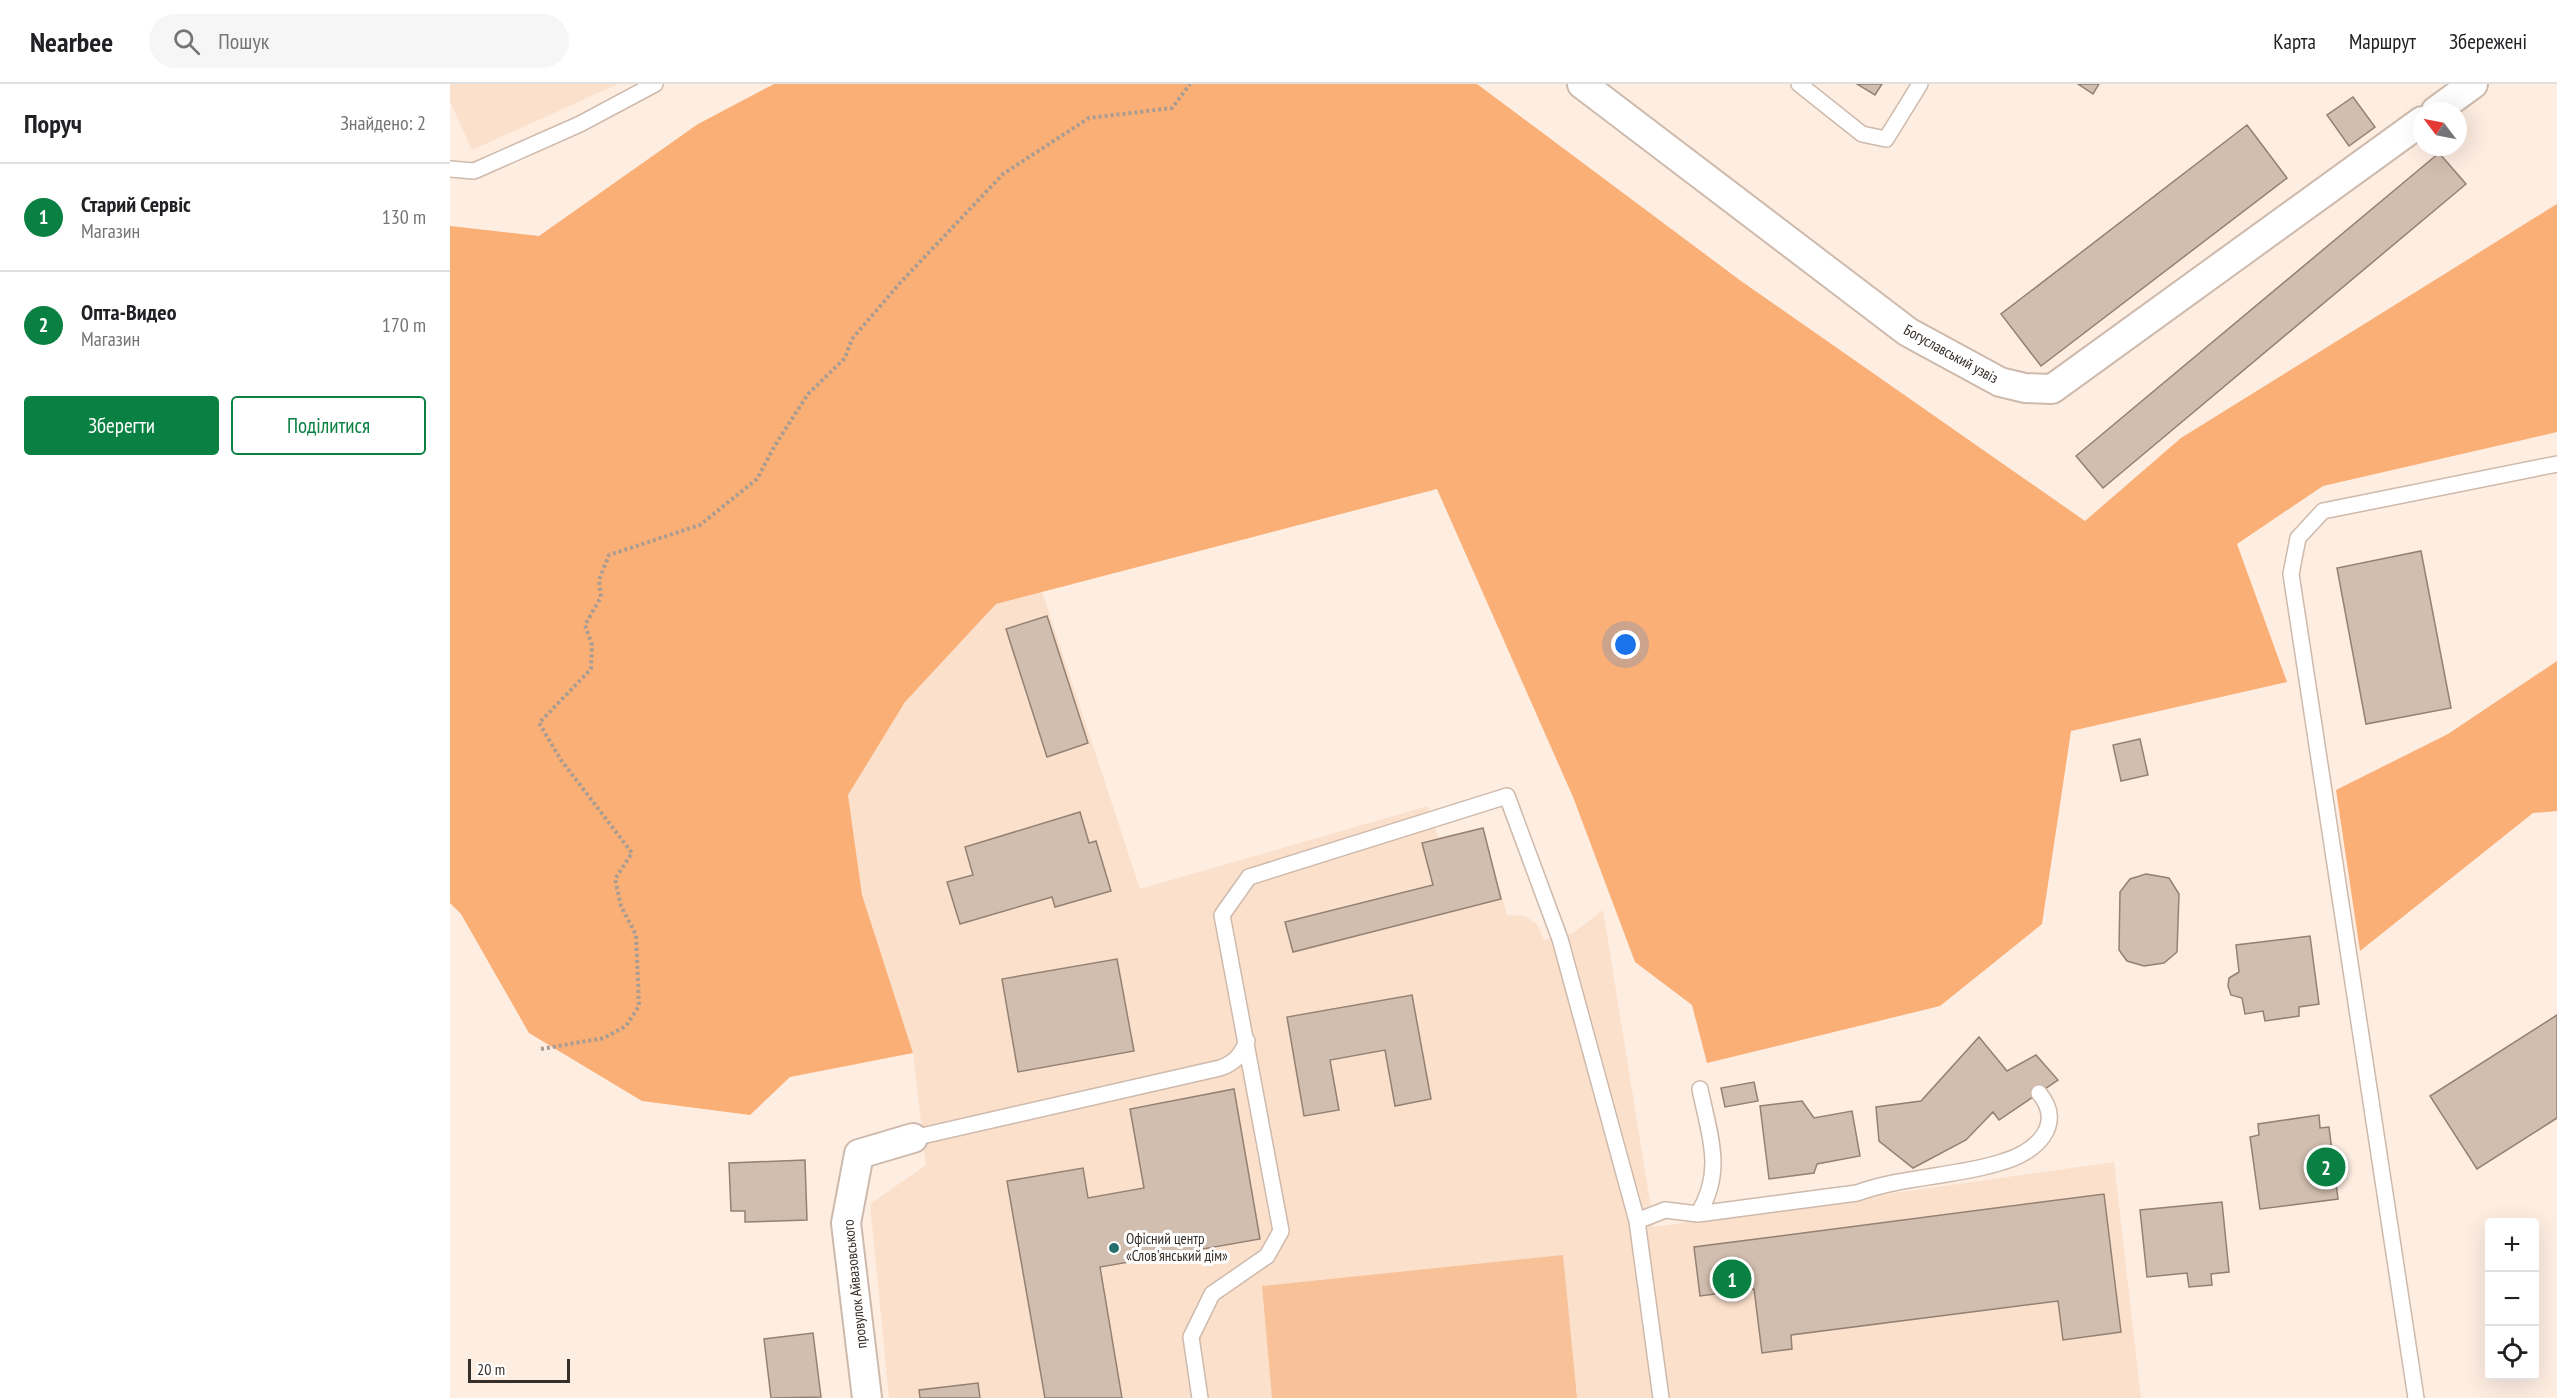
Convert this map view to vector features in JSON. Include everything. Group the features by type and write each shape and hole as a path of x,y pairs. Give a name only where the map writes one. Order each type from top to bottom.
{"street":[{"name":"Богуславський узвіз","path":"1582,84 1908,332 2000,382 2025,388 2052,388 2413,127"},
{"path":"2448,102 2473,84"},
{"name":"провулок Айвазовського","path":"867,1398 846,1222 859,1154 913,1138"}],"lane":[{"path":"450,169 474,171 580,124 655,84"},
{"path":"1799,84 1862,134 1886,139 1920,84"},
{"path":"2416,1398 2291,574 2298,538 2323,511 2557,464"},
{"path":"1200,1398 1191,1337 1212,1294 1267,1256 1281,1230 1222,915 1249,877 1507,796 1560,939 1637,1221 1661,1398"},
{"path":"913,1138 1220,1068 1232,1064 1242,1052 1247,1041"},
{"path":"1698,1214 1710,1193 1714,1165 1700,1089"},
{"path":"1637,1221 1665,1210 1698,1214 1857,1194 1878,1186 2002,1163 2027,1151 2040,1140 2049,1125 2051,1115 2048,1103 2039,1093"}],"path":[{"path":"541,1049 604,1038 626,1026 639,1006 636,935 621,906 615,879 632,853 561,760 539,723 591,669 592,645 585,626 601,597 599,580 609,555 700,525 757,479 774,447 808,394 845,358 852,339 900,283 1003,174 1089,118 1172,108 1190,84"}],"shaded area":[{"path":"450,84 618,84 472,150 450,101"},
{"path":"774,84 1477,84 1741,281 2085,521 2181,438 2557,204 2557,432 2323,486 2237,544 2287,682 2071,731 2042,924 1940,1006 1707,1063 1692,1005 1635,962 1573,797 1437,489 996,604 905,702 848,795 862,895 913,1053 790,1077 750,1115 642,1101 529,1033 461,914 450,903 450,226 539,236 698,124"},
{"path":"1042,591 1140,889 1428,806 1438,837 1483,828 1507,915 1525,916 1537,924 1544,940 1573,933 1603,910 1654,1227 2114,1162 2141,1398 889,1398 870,1204 926,1165 913,1053 862,895 848,795 905,702 996,604"},
{"path":"2557,661 2557,811 2533,813 2360,951 2336,790 2448,734"},
{"path":"1563,1255 1577,1398 1272,1398 1262,1286"}],"building":[{"path":"1857,84 1882,84 1875,95"},
{"path":"2078,84 2099,84 2093,94"},
{"path":"2353,97 2375,127 2349,146 2327,115"},
{"path":"2247,125 2287,178 2041,366 2001,314"},
{"path":"2435,156 2442,156 2466,184 2103,488 2076,456"},
{"path":"2421,551 2451,708 2366,724 2337,568"},
{"path":"1047,616 1088,743 1047,757 1006,629"},
{"path":"2140,739 2148,775 2121,781 2113,745"},
{"path":"1080,812 1089,843 1096,841 1111,891 1055,907 1052,897 960,924 947,882 973,875 965,847"},
{"path":"1483,828 1501,899 1293,952 1285,922 1433,885 1422,843"},
{"path":"2146,874 2169,878 2179,894 2177,952 2164,963 2144,966 2127,961 2119,950 2120,892 2130,879"},
{"path":"2310,936 2319,1004 2299,1007 2299,1016 2265,1021 2263,1011 2245,1014 2242,998 2231,995 2228,986 2229,978 2239,972 2236,945"},
{"path":"1117,959 1134,1051 1018,1072 1002,979"},
{"path":"1412,995 1431,1099 1395,1106 1385,1050 1330,1060 1339,1110 1304,1116 1287,1017"},
{"path":"2557,1015 2557,1118 2477,1169 2430,1096"},
{"path":"1979,1037 2007,1071 2036,1055 2058,1080 1999,1120 1993,1112 1966,1140 1913,1168 1879,1141 1876,1107 1921,1101"},
{"path":"1754,1082 1758,1101 1725,1107 1721,1088"},
{"name":"Офісний центр «Слов'янський дім»","path":"1234,1089 1260,1239 1100,1267 1122,1398 1045,1398 1007,1181 1083,1168 1088,1198 1144,1188 1130,1109"},
{"path":"1802,1101 1814,1118 1852,1111 1860,1156 1817,1164 1814,1173 1769,1179 1760,1106"},
{"path":"2319,1115 2320,1128 2329,1127 2338,1199 2260,1209 2250,1137 2259,1135 2258,1124"},
{"path":"805,1160 807,1220 745,1222 745,1211 731,1211 729,1163"},
{"path":"2104,1194 2121,1332 2063,1340 2058,1301 1791,1335 1792,1349 1762,1353 1754,1289 1700,1296 1694,1247"},
{"path":"2222,1202 2229,1272 2211,1274 2212,1285 2189,1287 2187,1273 2147,1277 2140,1210"},
{"path":"813,1333 821,1397 771,1398 764,1339"},
{"path":"978,1383 980,1398 920,1398 919,1390"}],"place":[{"name":"Опта-Видео","path":"2326,1167"},
{"name":"Офісний центр «Слов'янський дім»","path":"1114,1248"},
{"name":"Старий Сервіс","path":"1732,1279"}]}
